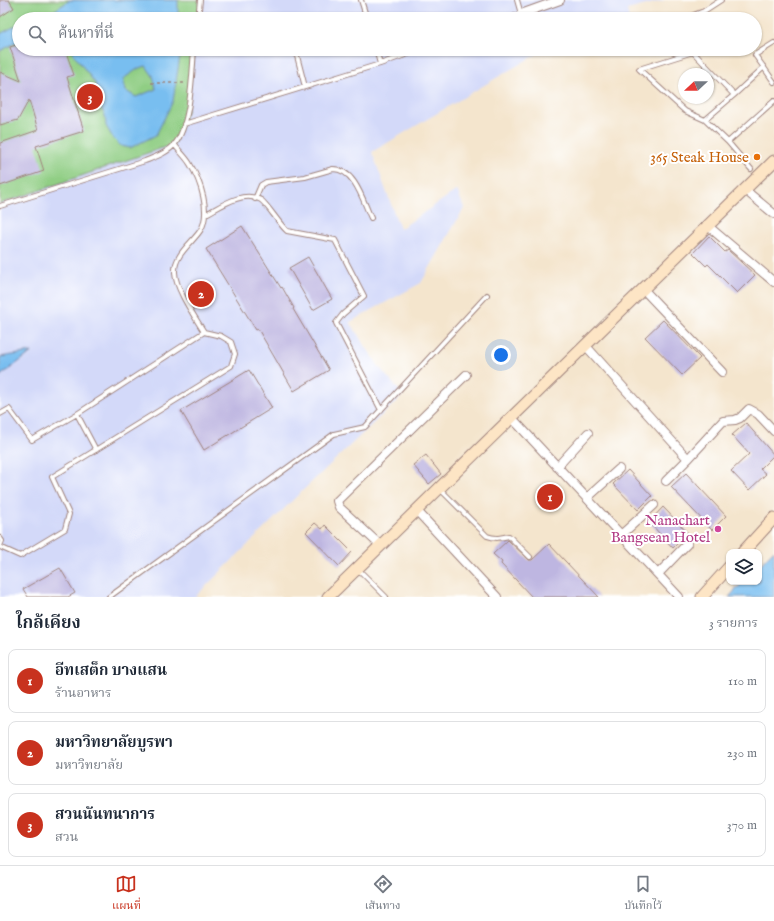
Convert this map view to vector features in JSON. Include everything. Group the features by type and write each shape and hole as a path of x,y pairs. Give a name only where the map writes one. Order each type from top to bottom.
{"street":[{"path":"527,12 560,0"},
{"path":"328,597 774,161"},
{"path":"745,190 774,214"},
{"path":"708,226 774,282"},
{"path":"643,289 722,372"},
{"path":"585,345 688,459"},
{"path":"381,546 338,507 337,501 466,375"},
{"path":"666,481 723,421 740,418 750,410 758,414 774,431"},
{"path":"512,418 679,597"},
{"path":"557,467 588,433"},
{"path":"587,498 618,469"},
{"path":"622,535 654,505"},
{"path":"417,510 498,597"},
{"path":"746,549 774,518"},
{"path":"658,574 687,544"},
{"path":"702,597 726,570"}],"lane":[{"path":"199,12 200,0"},
{"path":"361,0 365,12"},
{"path":"517,0 520,12"},
{"path":"699,12 721,0"},
{"path":"762,50 774,43"},
{"path":"0,206 145,161 161,154 174,144 182,130 188,111 193,56"},
{"path":"297,56 305,87"},
{"path":"378,56 380,64"},
{"path":"184,124 402,56"},
{"path":"680,56 639,69 685,111 705,120 728,142 751,169"},
{"path":"697,56 734,95"},
{"path":"756,56 774,82"},
{"path":"705,120 764,67"},
{"path":"728,142 774,101"},
{"path":"174,144 190,163 202,188 206,214 201,230 178,257 174,271 178,284 204,332"},
{"path":"255,199 261,185 266,182 305,177 338,169 349,175 356,185 371,218"},
{"path":"206,214 234,199 248,197 261,200 287,232 335,240 364,296 343,314 336,323 381,410"},
{"path":"110,597 334,434 365,427 487,295"},
{"path":"0,414 9,408 32,440 77,414 204,332 221,336 231,342 235,354 231,366 52,477 69,514 65,529 20,556 0,546 2,541 0,538"},
{"path":"77,414 96,450"},
{"path":"439,489 487,536 493,538 509,536 530,557"},
{"path":"358,569 386,597"}],"path":[{"path":"151,83 191,83"}],"shaded area":[{"path":"0,0 665,0 627,10 627,12 12,12 12,56 533,56 372,152 400,229 457,190 464,208 421,283 350,322 379,367 403,395 298,495 195,597 0,597"}],"green space":[{"path":"0,0 200,0 199,12 12,12 12,56 193,56 187,111 174,144 0,204"}],"water":[{"path":"70,0 178,0 178,12 52,12"},
{"path":"12,28 12,45 0,51 0,34"},
{"path":"75,56 180,56 173,101 156,135 130,148 121,146 113,138 106,126 105,115 98,103 95,83","holes":["146,66 153,76 156,89 136,97 126,91 123,79 139,68"]},
{"path":"32,352 0,376 0,357"},
{"path":"774,550 774,597 729,597 740,585 762,585 762,563"}],"building":[{"path":"0,0 9,0 14,8 0,17"},
{"path":"13,56 67,56 74,75 67,77 84,131 36,146 44,171 0,186 0,143 38,130 29,100 18,120 0,125 0,72 21,81"},
{"path":"242,226 281,288 282,287 294,308 293,309 329,370 294,391 258,329 256,330 206,249"},
{"path":"709,236 725,252 728,250 755,275 737,293 708,264 706,266 693,253"},
{"path":"308,257 332,299 313,310 289,268"},
{"path":"663,320 700,358 682,375 645,337"},
{"path":"249,370 272,408 204,450 181,411"},
{"path":"746,423 774,455 760,469 766,474 749,490 731,471 749,454 732,435"},
{"path":"426,455 441,474 429,484 413,465"},
{"path":"628,470 652,496 638,510 613,484"},
{"path":"686,473 726,516 712,530 671,487"},
{"path":"663,507 688,533 673,548 649,522"},
{"path":"315,523 322,529 325,525 352,552 339,566 306,532"},
{"path":"508,540 529,560 532,560 549,544 599,597 532,597 501,564 502,562 493,554"},
{"path":"60,568 75,593 68,597 28,597 23,589"}],"place":[{"name":"สวนนันทนาการ","path":"90,97"},
{"name":"365 Steak House","path":"757,157"},
{"name":"มหาวิทยาลัยบูรพา","path":"201,294"},
{"name":"อีทเสต็ก บางแสน","path":"550,497"},
{"name":"Nanachart Bangsean Hotel","path":"718,529"}]}
